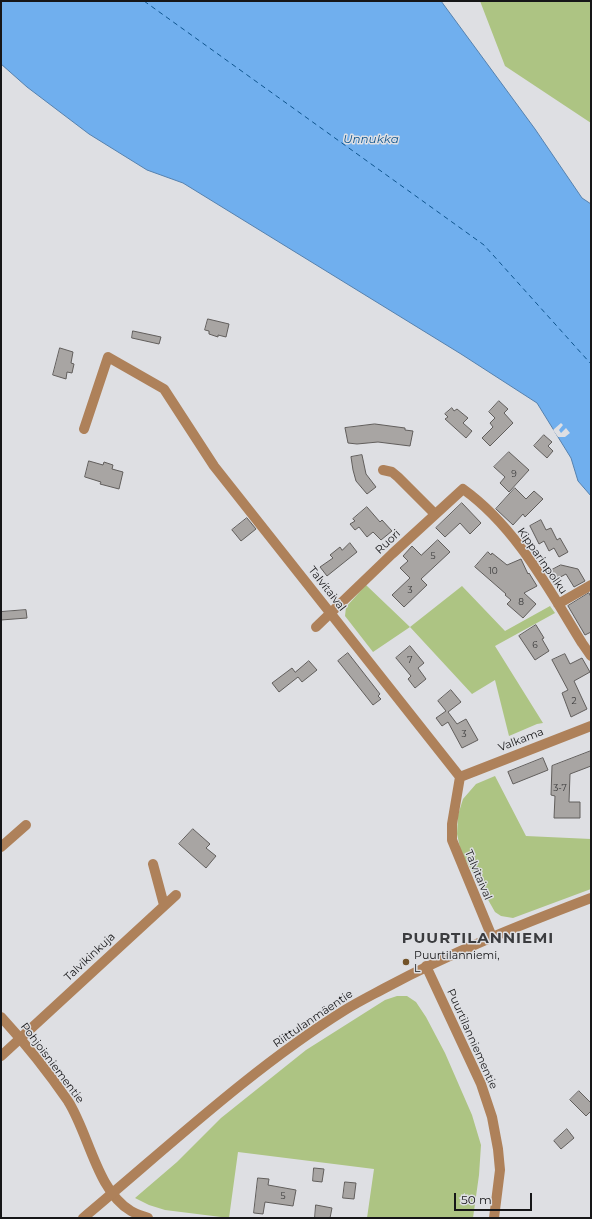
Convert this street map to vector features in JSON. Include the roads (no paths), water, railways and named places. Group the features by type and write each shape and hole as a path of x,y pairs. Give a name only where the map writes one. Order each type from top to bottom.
{"street":[{"name":"Talvitaival","path":"84,429 108,357 164,388 214,466 460,777 452,824 452,840 492,937"},
{"path":"383,470 392,472 398,477 435,514"},
{"name":"Ruori","path":"316,627 463,489"},
{"name":"Kipparinpolku","path":"463,489 486,508 521,548 591,656"},
{"path":"558,604 591,585"},
{"name":"Valkama","path":"460,777 591,726"},
{"path":"1,847 26,825"},
{"path":"153,864 164,905"},
{"name":"Talvikinkuja","path":"1,1056 176,894"},
{"name":"Riittulanmäentie","path":"84,1218 223,1100 284,1052 346,1010 426,966 492,937 591,898"},
{"name":"Puurtilanniementie","path":"426,966 481,1084 492,1117 500,1170 494,1218"},
{"name":"Pohjoisniementie","path":"1,1018 20,1038 68,1102 78,1121 103,1179 114,1197 131,1211 148,1218"}],"water":[{"name":"Unnukka","path":"1,1 441,1 535,129 582,198 591,204 591,496 578,481 571,458 537,403 461,354 183,183 147,170 89,134 27,87 1,64"}],"place":[{"name":"Puurtilanniemi, L","path":"406,962"}],"district":[{"name":"PUURTILANNIEMI","path":"478,939"}]}
